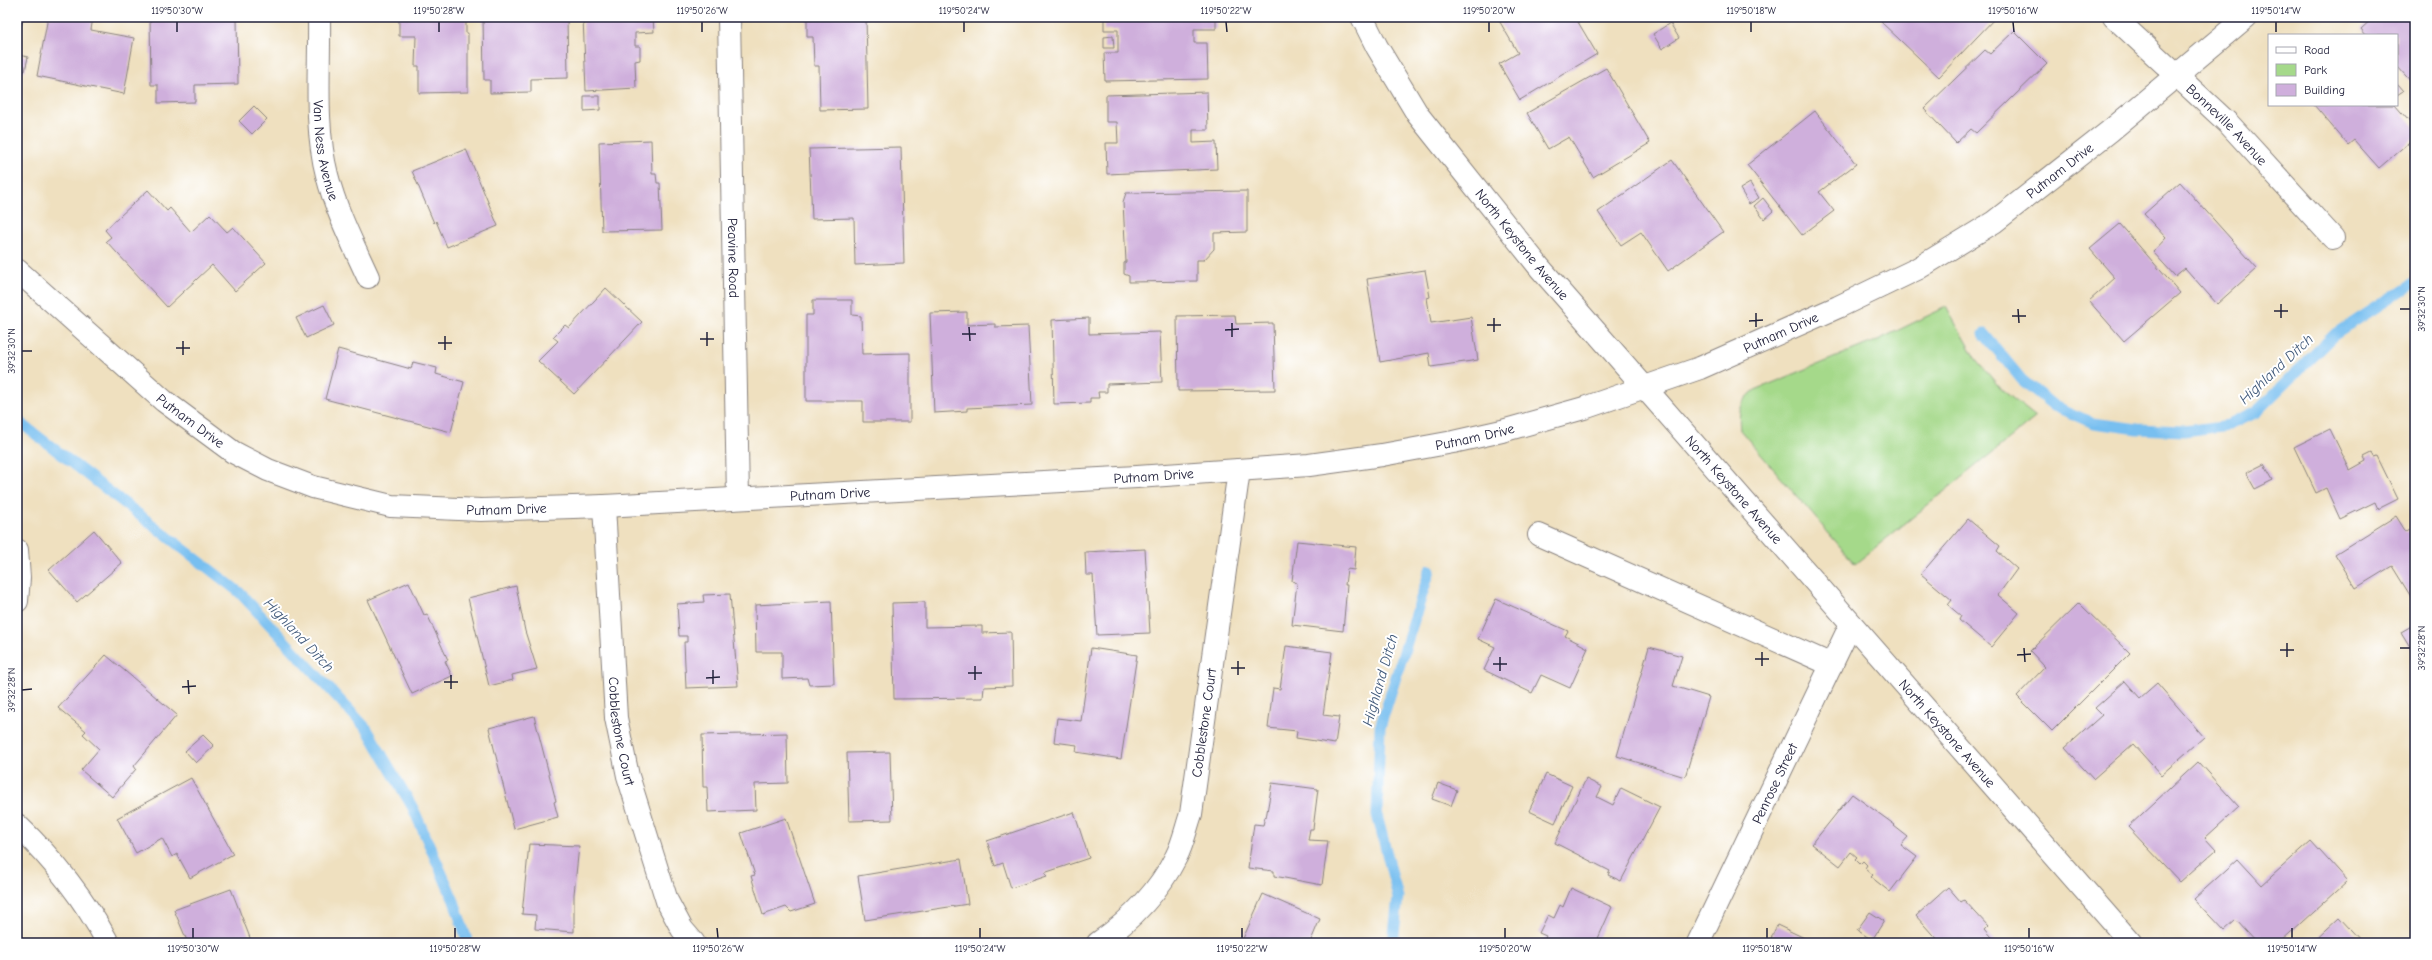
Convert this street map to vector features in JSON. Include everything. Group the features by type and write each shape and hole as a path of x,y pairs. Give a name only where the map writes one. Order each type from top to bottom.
{"street":[{"name":"Van Ness Avenue","path":"319,17 321,119 326,169 337,208 368,277"},
{"name":"Peavine Road","path":"729,17 738,498"},
{"name":"North Keystone Avenue","path":"1362,17 1377,48 1418,115 1540,268 2131,943"},
{"name":"Bonneville Avenue","path":"2114,17 2229,124 2332,238"},
{"name":"Putnam Drive","path":"17,270 164,401 233,452 268,470 313,487 391,506 481,510 604,506 1239,470 1382,455 1454,442 1502,431 1645,389 1700,368 1777,334 1916,269 1994,222 2110,131 2246,17"},
{"name":"Cobblestone Court","path":"1098,943 1122,926 1150,897 1176,857 1191,814 1239,470"},
{"name":"Cobblestone Court","path":"604,506 616,718 628,776 667,901 682,929 694,943"},
{"path":"1539,535 1832,665"},
{"path":"17,550 19,578 17,602"},
{"name":"Penrose Street","path":"1698,943 1851,624"},
{"path":"17,825 57,865 91,910 108,943"}],"green space":[{"path":"1946,307 1975,358 2001,389 2036,417 1855,564 1740,430 1739,417 1741,407 1750,394 1755,390 1880,339"}],"building":[{"path":"17,17 24,17 17,39"},
{"path":"48,17 93,17 91,30 134,38 124,94 37,76"},
{"path":"150,17 237,17 238,84 195,85 195,102 158,103 158,85 151,85"},
{"path":"399,17 466,17 466,33 468,33 468,92 419,93 419,66 415,66 416,36 399,36"},
{"path":"483,17 567,17 568,78 531,79 531,92 490,93 490,80 484,80"},
{"path":"583,17 653,17 654,32 635,33 635,46 640,46 640,60 635,61 636,88 586,91"},
{"path":"807,17 866,17 868,109 820,110 819,66 814,66 813,37 807,37"},
{"path":"1104,17 1216,17 1216,29 1194,29 1194,43 1207,43 1208,79 1105,81 1104,53 1118,53 1118,30 1104,30"},
{"path":"1497,17 1575,17 1597,54 1520,100 1499,64 1518,53"},
{"path":"1886,17 1996,17 1939,77 1881,22"},
{"path":"2374,17 2410,17 2415,22 2415,86 2398,67 2398,34 2365,34 2361,29"},
{"path":"1670,23 1679,38 1662,49 1653,34"},
{"path":"2014,31 2047,64 1976,133 1971,129 1956,143 1924,109 1985,50 1990,54"},
{"path":"1113,36 1114,48 1104,48 1104,37"},
{"path":"19,55 28,57 25,71 17,69"},
{"path":"1606,68 1650,143 1593,177 1569,137 1548,149 1527,113"},
{"path":"2398,85 2403,91 2398,94"},
{"path":"1207,92 1208,130 1193,130 1193,143 1216,142 1217,169 1107,174 1106,143 1118,143 1117,122 1106,122 1106,95"},
{"path":"584,96 600,96 600,110 584,111"},
{"path":"254,106 267,119 252,134 239,121"},
{"path":"2315,106 2396,106 2415,128 2415,137 2379,168 2354,140 2348,145"},
{"path":"1815,111 1856,164 1819,192 1834,211 1802,235 1747,165"},
{"path":"651,140 652,174 656,174 657,183 660,183 662,230 602,231 599,142"},
{"path":"901,147 904,263 855,265 854,218 812,219 809,149"},
{"path":"466,149 498,226 447,247 436,221 434,223 412,171"},
{"path":"1672,160 1723,232 1668,271 1641,232 1621,245 1598,212"},
{"path":"2180,182 2257,268 2217,304 2185,268 2175,276 2153,252 2166,238 2144,214"},
{"path":"1750,183 1759,198 1749,204 1740,189"},
{"path":"148,190 167,211 170,208 191,232 210,214 227,232 233,227 266,263 235,291 212,265 167,307 106,241 111,237 105,230"},
{"path":"1247,191 1247,232 1214,233 1214,249 1204,260 1197,260 1197,281 1129,282 1129,276 1124,274 1124,263 1126,262 1123,202 1126,193"},
{"path":"1763,198 1773,211 1764,219 1754,206"},
{"path":"2120,224 2180,293 2124,341 2089,301 2115,278 2090,249"},
{"path":"1425,270 1430,297 1427,298 1431,323 1471,317 1478,360 1431,367 1429,353 1380,362 1367,279"},
{"path":"606,288 642,322 574,394 538,361 558,341 553,337 565,325 569,328"},
{"path":"813,300 852,300 852,315 861,316 862,354 910,353 910,422 863,422 863,401 806,401 806,315 813,315"},
{"path":"324,305 334,325 306,338 296,318"},
{"path":"967,312 967,325 995,324 995,327 1028,326 1032,405 967,408 967,411 934,413 930,313"},
{"path":"1235,315 1236,324 1273,323 1275,390 1178,391 1177,316"},
{"path":"1089,318 1089,334 1160,332 1162,382 1107,384 1107,392 1098,392 1099,398 1090,398 1090,403 1054,404 1052,320"},
{"path":"338,349 411,369 413,362 437,368 436,374 464,382 451,432 325,399"},
{"path":"2330,429 2350,470 2366,461 2364,457 2372,453 2374,457 2377,456 2398,499 2378,509 2375,502 2340,519 2326,488 2316,493 2294,447"},
{"path":"2264,464 2273,480 2255,489 2246,473"},
{"path":"2396,516 2406,532 2415,528 2415,598 2413,600 2392,566 2356,588 2335,554"},
{"path":"1968,519 2000,546 1997,551 2017,569 1998,595 2019,613 1991,647 1959,620 1961,616 1948,605 1952,600 1921,574"},
{"path":"94,530 122,563 77,602 49,570"},
{"path":"1297,541 1356,547 1354,570 1347,569 1343,631 1292,625 1297,583 1292,581"},
{"path":"1145,549 1150,633 1097,635 1093,575 1086,575 1085,552"},
{"path":"409,582 424,615 427,614 448,660 445,661 452,676 412,694 368,600"},
{"path":"516,586 525,631 537,669 512,675 513,680 489,686 468,598"},
{"path":"730,594 738,686 686,688 684,642 687,642 687,636 679,636 677,604 704,602 703,595"},
{"path":"1496,599 1568,631 1565,636 1588,648 1570,688 1541,675 1532,693 1484,670 1495,647 1478,639"},
{"path":"831,601 834,684 809,685 807,678 782,679 782,652 756,652 755,605"},
{"path":"925,602 925,627 982,626 982,633 1011,632 1012,686 984,687 983,698 894,699 892,603"},
{"path":"2079,603 2130,653 2052,731 2017,696 2045,667 2030,651"},
{"path":"2415,624 2415,649 2412,650 2401,632"},
{"path":"1286,646 1332,652 1323,715 1339,717 1335,744 1296,738 1297,731 1268,728 1273,688 1280,689"},
{"path":"1649,647 1682,656 1673,686 1709,697 1685,777 1617,756"},
{"path":"1091,648 1137,655 1121,759 1076,752 1077,745 1054,742 1057,718 1081,721"},
{"path":"106,655 177,715 134,766 136,769 112,797 81,770 99,749 83,734 86,731 58,708"},
{"path":"2125,681 2140,698 2157,683 2204,737 2161,775 2133,744 2093,779 2065,748 2102,715 2095,708"},
{"path":"534,716 556,801 554,802 558,817 514,829 489,728"},
{"path":"787,733 788,783 755,784 756,810 708,812 707,787 703,787 702,735"},
{"path":"203,735 214,746 196,763 185,751"},
{"path":"890,752 892,820 849,821 847,753"},
{"path":"2198,762 2239,807 2205,838 2216,850 2180,882 2128,827"},
{"path":"1546,774 1572,786 1555,823 1529,811"},
{"path":"191,778 233,854 190,878 177,854 172,857 162,838 136,853 117,818"},
{"path":"1586,779 1602,787 1597,797 1613,805 1621,788 1660,807 1621,881 1608,875 1610,871 1555,843"},
{"path":"1272,783 1318,789 1313,829 1310,829 1308,840 1328,841 1322,885 1274,876 1274,871 1248,868 1254,824 1263,825 1265,817 1266,818"},
{"path":"1438,783 1457,790 1451,806 1432,799"},
{"path":"1852,794 1895,825 1894,826 1908,837 1901,845 1917,857 1890,892 1871,877 1873,875 1865,868 1867,865 1863,861 1860,864 1855,859 1857,857 1851,852 1840,866 1812,844"},
{"path":"1074,812 1089,858 1044,873 1047,876 1011,888 1003,863 995,866 987,841"},
{"path":"786,818 815,904 791,912 786,907 763,915 751,876 755,875 741,833"},
{"path":"2311,841 2347,881 2279,943 2257,943 2236,920 2224,931 2194,899 2238,859 2262,885"},
{"path":"529,844 579,846 574,894 574,932 535,929 536,915 522,914"},
{"path":"961,859 968,904 865,920 858,876"},
{"path":"1948,887 1961,902 1964,900 1988,926 1985,929 1997,943 1940,943 1916,916"},
{"path":"1571,888 1612,907 1596,943 1543,943 1546,936 1539,933 1548,915 1554,918 1560,905 1563,907"},
{"path":"231,889 252,943 188,943 174,910"},
{"path":"1263,894 1320,919 1310,943 1241,943"},
{"path":"1870,912 1884,921 1872,940 1857,930"},
{"path":"2340,917 2364,943 2312,943"},
{"path":"1777,925 1815,943 1769,943"}],"waterway":[{"name":"Highland Ditch","path":"1984,334 2022,380 2054,406 2093,423 2138,429 2184,431 2229,425 2256,412 2334,335 2415,282"},
{"name":"Highland Ditch","path":"17,420 239,592 367,729 413,808 454,901 468,943"},
{"name":"Highland Ditch","path":"1393,943 1398,897 1377,815 1380,727 1430,570"}]}
